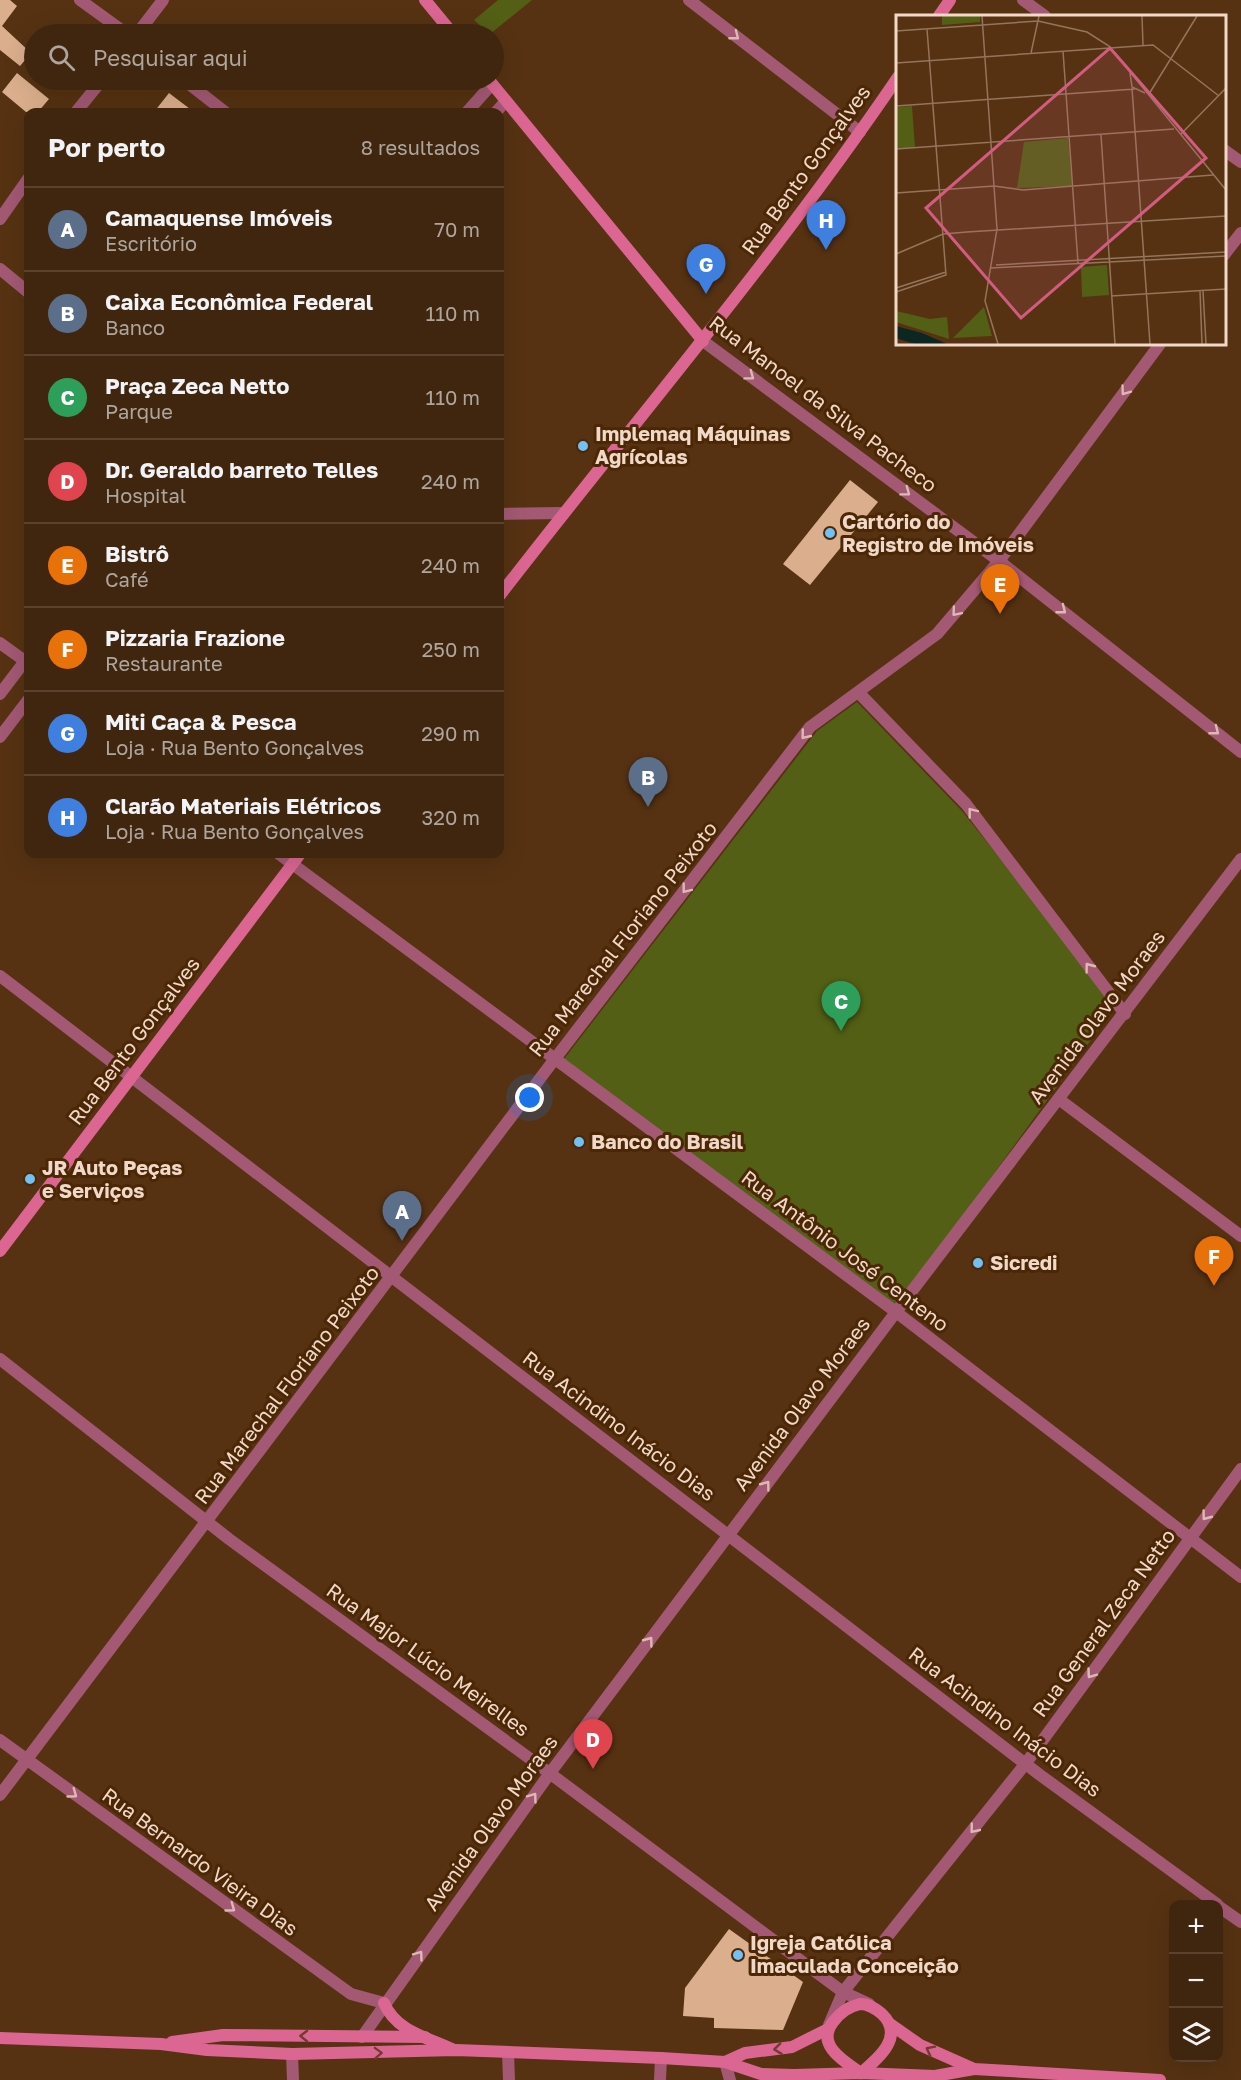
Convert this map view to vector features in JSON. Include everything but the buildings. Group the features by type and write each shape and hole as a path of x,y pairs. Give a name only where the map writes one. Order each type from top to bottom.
{"main road":[{"path":"425,0 445,24"},
{"path":"940,15 950,0"},
{"name":"Rua Bento Gonçalves","path":"504,590 563,513 703,341 860,132 896,78"},
{"name":"Rua Manoel da Silva Pacheco","path":"497,90 703,341"},
{"name":"Rua Bento Gonçalves","path":"0,1251 296,859"},
{"path":"384,2003 390,2016 398,2025 456,2050"},
{"path":"725,2062 745,2053 792,2047 828,2029 846,2008 868,2004 890,2024 920,2045 974,2069"},
{"path":"861,2073 884,2052 891,2033 890,2024"},
{"path":"828,2029 829,2046 861,2073"},
{"path":"161,2044 223,2035 425,2037"},
{"path":"292,2054 338,2047 362,2037"},
{"path":"0,2038 161,2044 207,2050 292,2054 456,2050 508,2054 661,2058 725,2062 744,2070 761,2073 936,2076 974,2069 1160,2080"}],"street":[{"path":"80,0 113,24"},
{"path":"144,24 162,0"},
{"path":"689,0 860,132"},
{"path":"1023,0 1044,15"},
{"path":"79,108 94,90"},
{"path":"197,90 220,108"},
{"path":"470,108 484,90"},
{"path":"500,108 506,101"},
{"path":"1226,151 1241,162"},
{"path":"0,219 24,185"},
{"path":"1226,252 1241,233"},
{"path":"0,269 24,288"},
{"name":"Rua Manoel da Silva Pacheco","path":"703,341 999,561 1241,752"},
{"name":"Rua Marechal Floriano Peixoto","path":"0,1795 208,1523 554,1060 810,728 937,634 999,561 1159,345"},
{"path":"504,514 563,513"},
{"path":"0,643 24,659"},
{"path":"0,694 24,665"},
{"path":"859,693 966,804 1125,1014"},
{"path":"0,738 24,705"},
{"name":"Rua Antônio José Centeno","path":"296,859 554,1060 896,1312 1241,1577"},
{"name":"Avenida Olavo Moraes","path":"362,2037 384,2003 550,1773 896,1312 1060,1100 1241,859"},
{"name":"Rua Acindino Inácio Dias","path":"0,976 1026,1763 1211,1900"},
{"path":"1060,1100 1241,1236"},
{"name":"Rua Major Lúcio Meirelles","path":"0,1359 208,1523 550,1773 843,1992 868,2004"},
{"name":"Rua General Zeca Netto","path":"828,2029 843,1992 1026,1763 1241,1469"},
{"name":"Rua Bernardo Vieira Dias","path":"0,1740 351,1994 384,2003"},
{"name":"Rua Acindino Inácio Dias","path":"1223,1909 1241,1922"},
{"path":"292,2054 293,2080"},
{"path":"508,2054 509,2080"},
{"path":"660,2080 661,2058"},
{"path":"725,2062 730,2080"}],"green space":[{"path":"498,0 532,0 502,24 479,24 474,20"},
{"path":"857,702 962,811 1117,1004 897,1307 564,1059 817,731"}],"place":[{"name":"Clarão Materiais Elétricos","path":"826,250"},
{"name":"Miti Caça & Pesca","path":"706,294"},
{"name":"Implemaq Máquinas Agrícolas","path":"583,446"},
{"name":"Cartório do Registro de Imóveis","path":"830,533"},
{"name":"Bistrô","path":"1000,614"},
{"name":"Caixa Econômica Federal","path":"648,807"},
{"name":"Praça Zeca Netto","path":"841,1031"},
{"name":"Banco do Brasil","path":"579,1142"},
{"name":"JR Auto Peças e Serviços","path":"30,1179"},
{"name":"Camaquense Imóveis","path":"402,1241"},
{"name":"Sicredi","path":"978,1263"},
{"name":"Pizzaria Frazione","path":"1214,1286"},
{"name":"Dr. Geraldo barreto Telles","path":"593,1769"},
{"name":"Igreja Católica Imaculada Conceição","path":"738,1955"}]}
